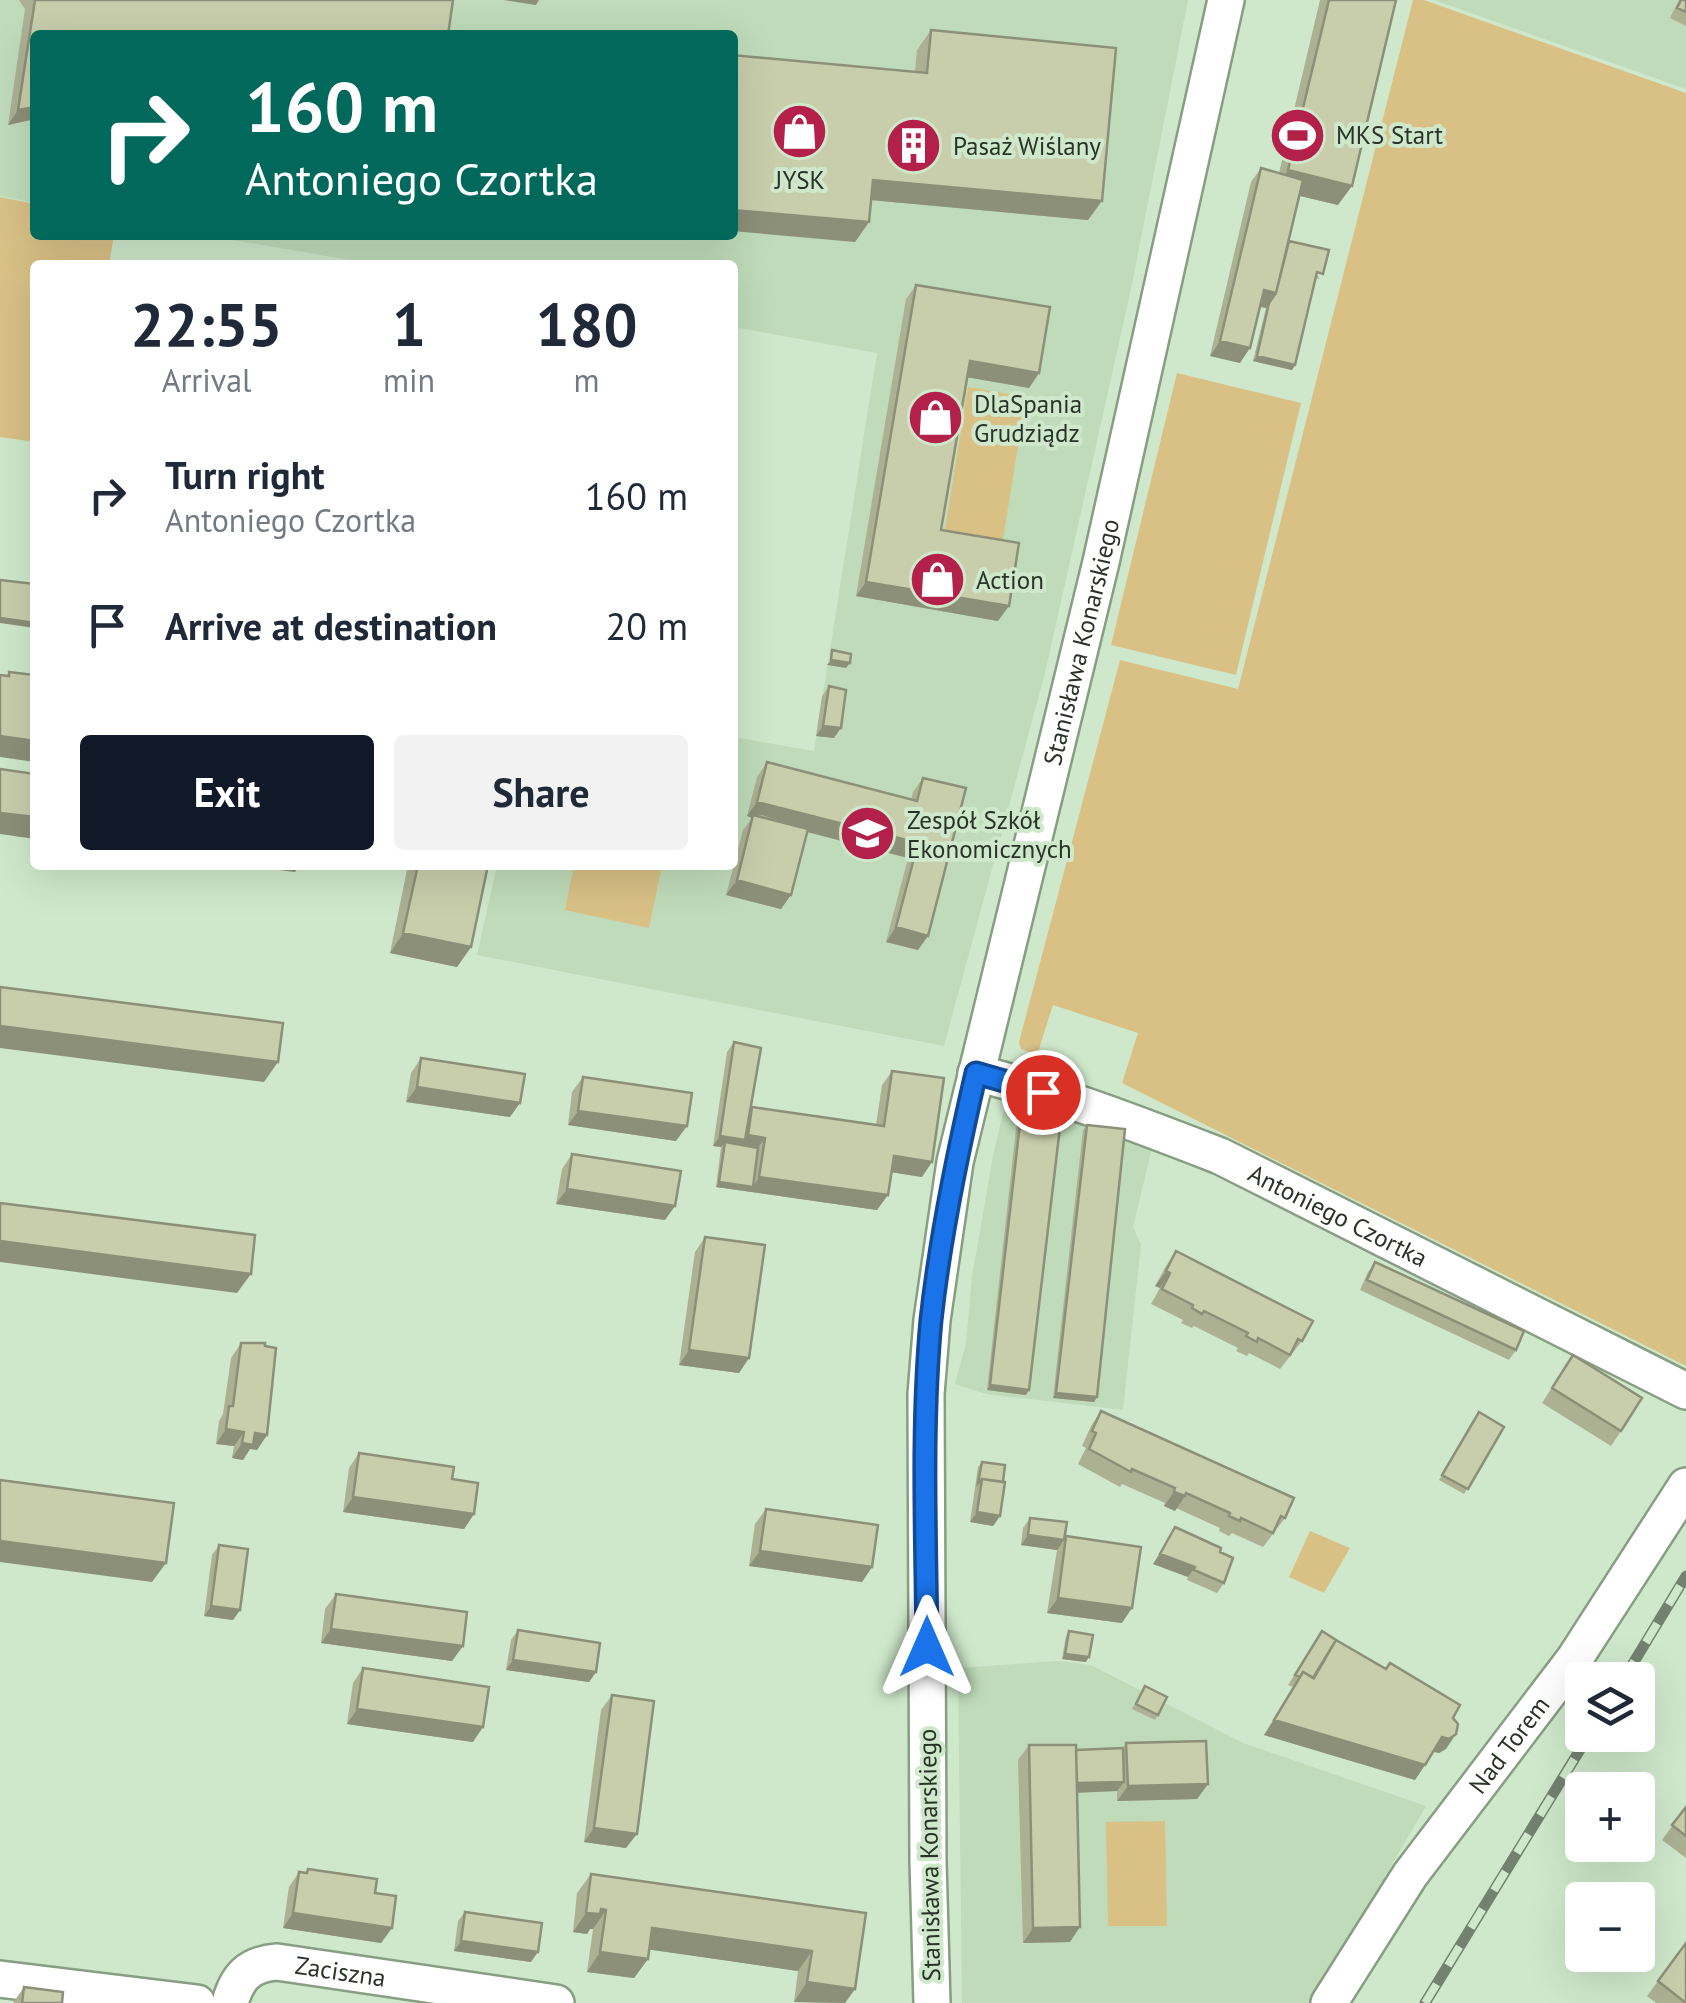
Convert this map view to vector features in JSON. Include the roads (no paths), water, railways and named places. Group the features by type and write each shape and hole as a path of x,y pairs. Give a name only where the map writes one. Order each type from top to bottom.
{"street":[{"name":"Stanisława Konarskiego","path":"932,2003 926,1394 942,1245 976,1073 1126,452 1226,0"},
{"name":"Antoniego Czortka","path":"976,1073 1146,1127 1220,1156 1686,1391"},
{"name":"Nad Torem","path":"1329,2003 1410,1875 1575,1658 1686,1486"},
{"name":"Zaciszna","path":"230,2003 248,1970 277,1962 556,2003"},
{"path":"0,1978 198,2003"}],"railway":[{"path":"1634,1662 1686,1576"},
{"path":"1425,2003 1579,1752"}],"place":[{"name":"JYSK","path":"800,131"},
{"name":"MKS Start","path":"1297,135"},
{"name":"Pasaż Wiślany","path":"914,146"},
{"name":"DlaSpania Grudziądz","path":"935,418"},
{"name":"Action","path":"937,580"},
{"name":"Zespół Szkół Ekonomicznych","path":"868,834"}]}
